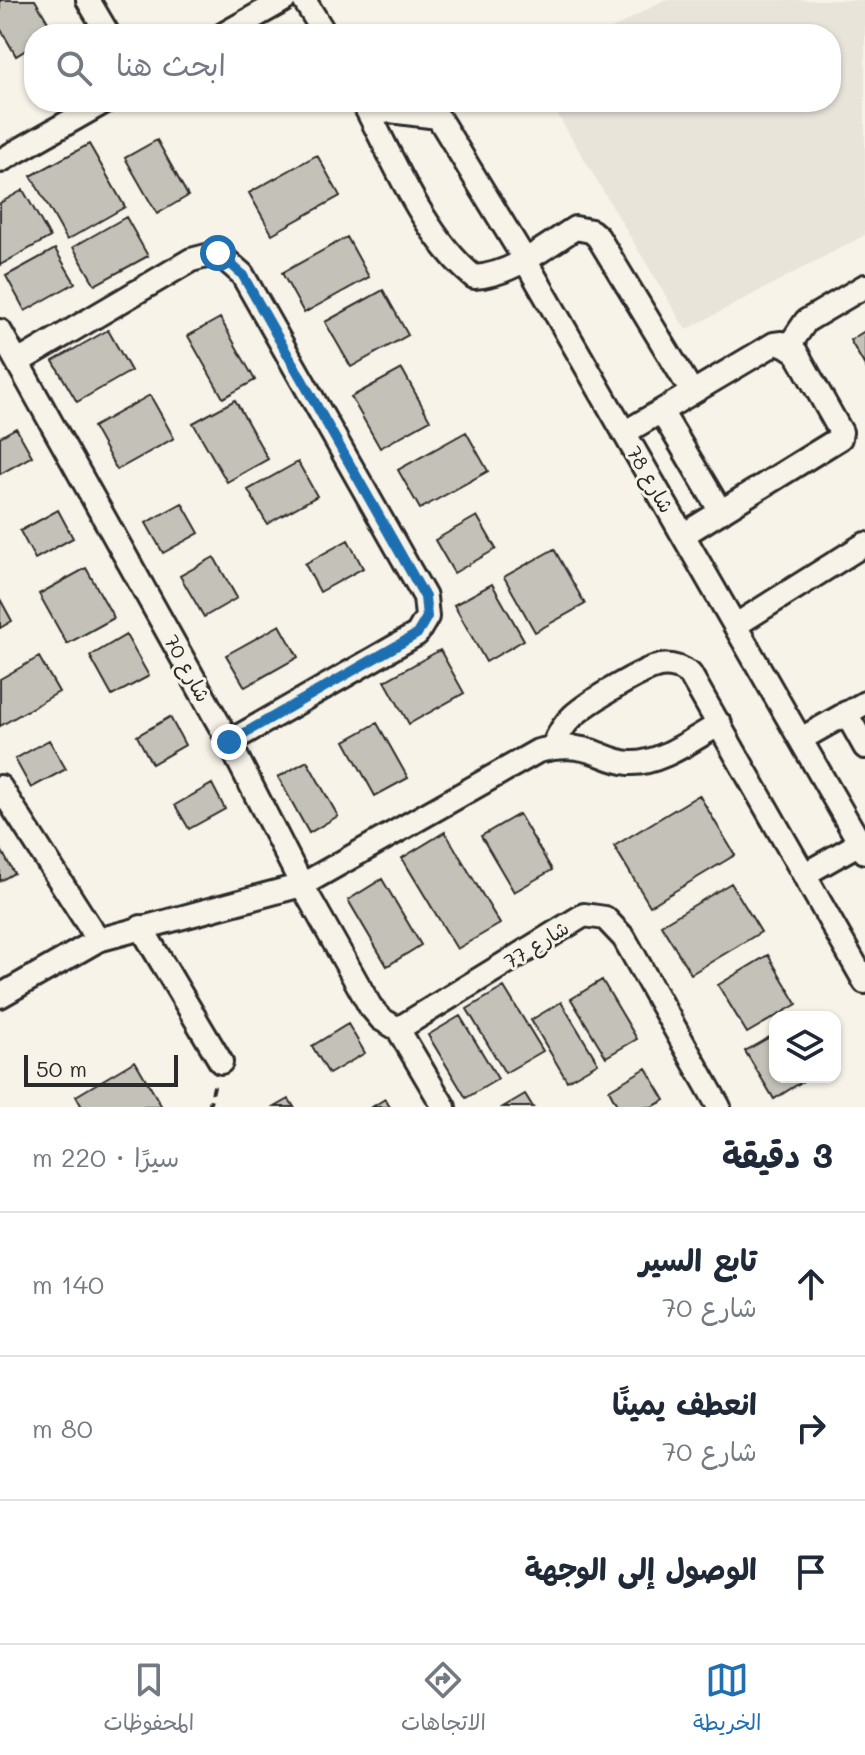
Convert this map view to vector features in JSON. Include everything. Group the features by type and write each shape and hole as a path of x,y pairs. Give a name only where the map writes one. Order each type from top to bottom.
{"street":[{"path":"88,0 102,24"},
{"path":"242,24 284,0"},
{"path":"304,0 319,24"},
{"path":"0,161 86,112"},
{"path":"369,112 431,228 458,264 474,277 492,276 525,260 575,228 591,231 598,237 692,392"},
{"name":"شارع 78","path":"434,112 525,260 863,845 805,874"},
{"path":"18,362 191,260 218,253 242,274 425,597 427,617 417,634 229,742"},
{"path":"789,346 806,321 865,286"},
{"name":"شارع 70","path":"0,331 229,742 302,885 370,1006 381,1019 398,1029"},
{"path":"624,433 774,344 789,346 796,352 841,432 840,438 683,535"},
{"path":"661,411 721,512"},
{"path":"736,625 865,544"},
{"path":"553,748 564,726 581,709 662,666 672,665 690,674 865,982"},
{"path":"801,739 856,708 865,747"},
{"path":"0,996 98,940 302,885 524,758 553,748 583,748 614,761 641,762 666,753 720,724"},
{"path":"0,787 98,940"},
{"name":"شارع 77","path":"398,1029 584,915 605,918 624,938 719,1107"},
{"path":"141,927 221,1062"},
{"path":"398,1029 444,1107"}],"path":[{"path":"209,1107 221,1062"}],"shaded area":[{"path":"664,0 865,0 865,235 686,330 556,112 841,112 841,24 621,24"}],"building":[{"path":"0,0 35,0 49,24 24,24 24,51 16,56 0,28"},
{"path":"157,140 188,196 157,214 125,158"},
{"path":"89,144 125,207 67,240 31,176"},
{"path":"317,155 340,196 272,234 249,193"},
{"path":"23,190 50,237 0,265 0,203"},
{"path":"126,217 148,256 95,285 73,247"},
{"path":"347,237 369,277 304,313 282,273"},
{"path":"55,249 75,283 25,311 6,276"},
{"path":"383,290 408,335 351,367 325,322"},
{"path":"220,318 255,380 223,398 188,336"},
{"path":"108,330 131,371 77,402 53,361"},
{"path":"865,331 865,366 850,340"},
{"path":"402,369 430,420 380,448 351,397"},
{"path":"150,395 174,438 117,470 93,427"},
{"path":"235,400 268,459 227,482 193,423"},
{"path":"16,428 32,456 0,474 0,437"},
{"path":"466,432 488,471 420,509 398,470"},
{"path":"298,462 317,496 267,524 248,490"},
{"path":"182,503 199,533 163,553 146,523"},
{"path":"58,510 73,538 35,559 20,531"},
{"path":"477,516 496,549 454,573 435,540"},
{"path":"348,540 363,568 320,592 305,564"},
{"path":"554,549 585,604 535,632 504,577"},
{"path":"214,557 237,598 204,617 180,576"},
{"path":"86,568 114,618 67,644 39,594"},
{"path":"492,584 524,640 486,662 454,605"},
{"path":"0,599 12,621 0,628"},
{"path":"280,625 298,657 245,687 226,655"},
{"path":"126,635 149,676 112,696 90,656"},
{"path":"440,650 464,693 409,724 385,681"},
{"path":"39,657 59,692 0,726 0,679"},
{"path":"170,717 185,745 152,764 137,736"},
{"path":"377,723 408,778 375,796 345,741"},
{"path":"49,740 66,769 31,788 15,759"},
{"path":"307,761 338,816 309,833 278,777"},
{"path":"212,784 225,809 189,829 175,805"},
{"path":"699,795 735,855 650,906 614,846"},
{"path":"519,814 552,870 514,892 481,836"},
{"path":"445,832 500,924 457,949 402,858"},
{"path":"0,848 14,873 0,881"},
{"path":"382,879 421,945 387,966 348,900"},
{"path":"731,883 761,932 691,974 661,925"},
{"path":"768,955 797,1004 785,1011 769,1011 769,1020 747,1033 718,985"},
{"path":"602,980 637,1039 606,1057 571,999"},
{"path":"504,987 543,1051 505,1073 467,1009"},
{"path":"561,1002 598,1063 567,1081 531,1020"},
{"path":"460,1016 498,1079 466,1098 428,1035"},
{"path":"348,1024 365,1053 329,1074 312,1046"},
{"path":"769,1037 769,1083 800,1083 774,1099 745,1051"},
{"path":"135,1061 162,1107 82,1107 76,1096"},
{"path":"646,1068 665,1100 652,1107 618,1107 609,1090"},
{"path":"525,1094 533,1107 503,1107"},
{"path":"289,1099 294,1107 275,1107"},
{"path":"385,1099 390,1107 372,1107"}],"route":[{"path":"218,253 242,274 425,597 427,617 417,634 229,742"}]}
